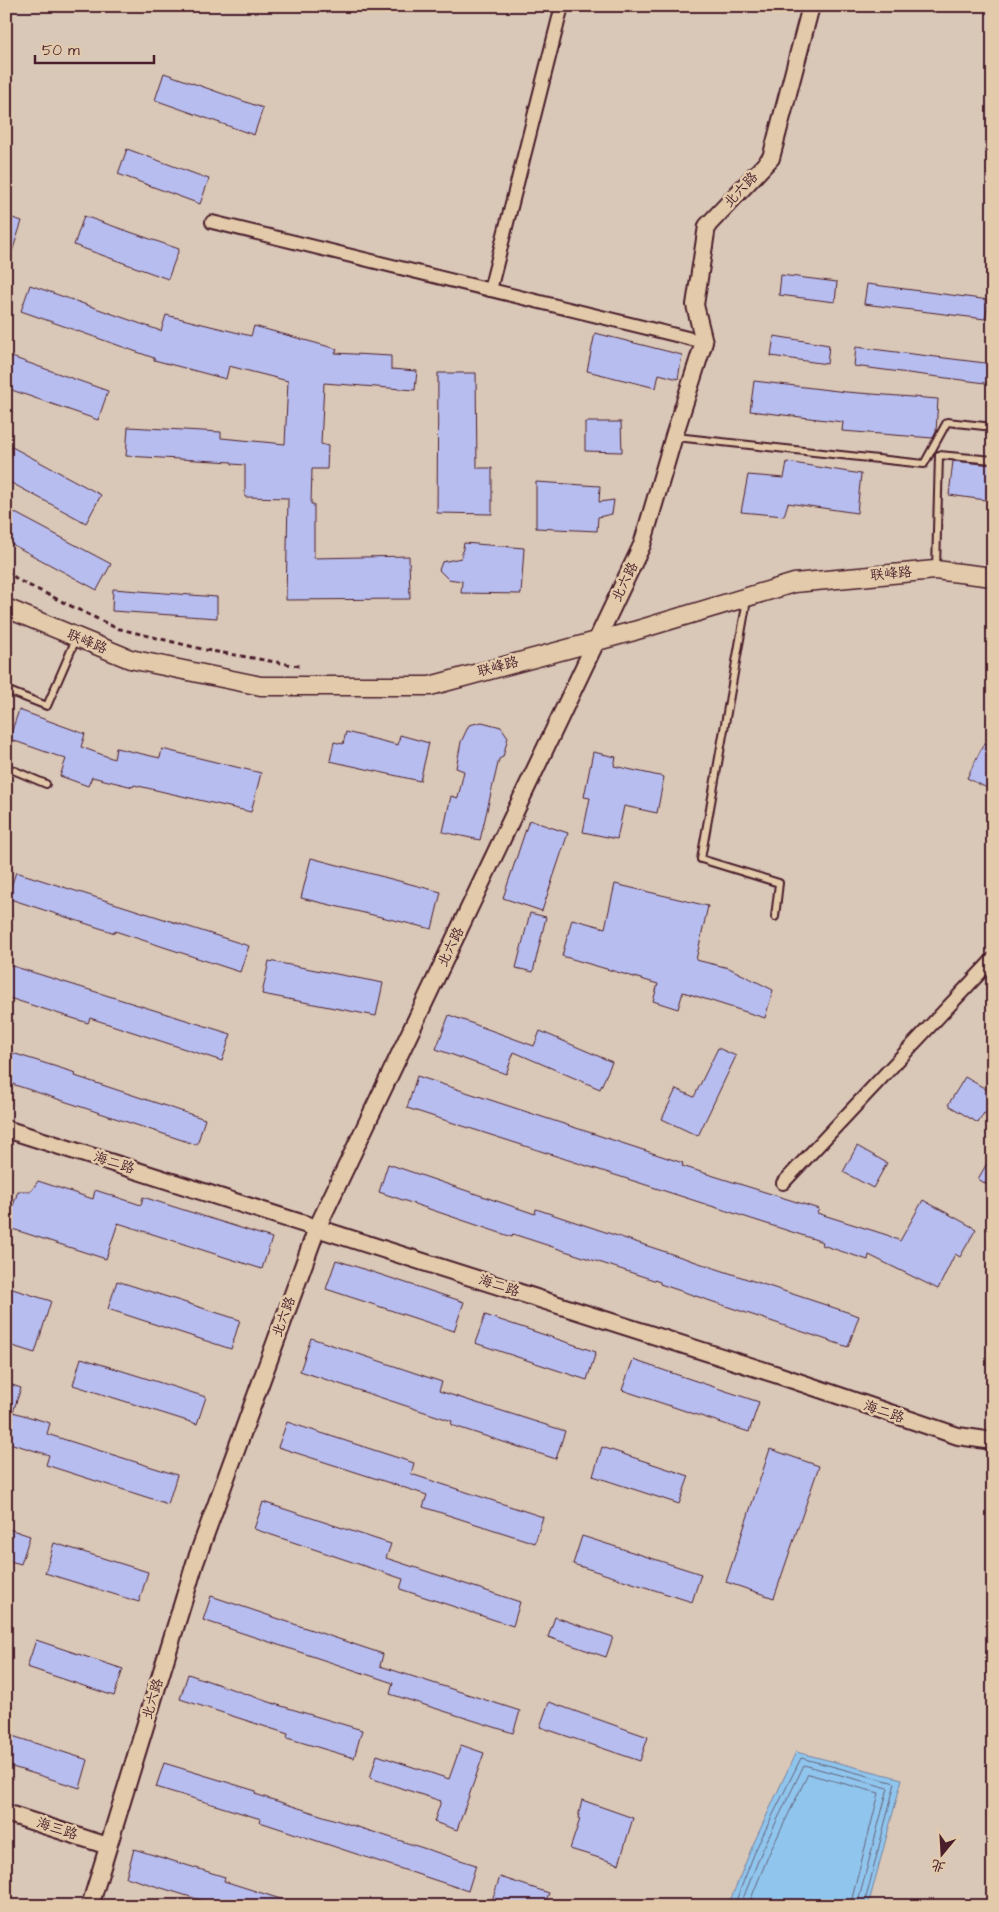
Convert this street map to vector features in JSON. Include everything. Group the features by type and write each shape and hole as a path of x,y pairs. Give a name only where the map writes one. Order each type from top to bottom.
{"main road":[{"name":"联峰路","path":"6,608 130,659 261,686 430,686 597,641 794,582 936,570 993,578"}],"street":[{"path":"490,290 562,6"},
{"name":"北六路","path":"90,1906 195,1564 317,1228 642,545 704,342 695,305 707,226 771,158 811,6"},
{"path":"212,222 704,342"},
{"path":"783,1183 993,959"},
{"name":"海二路","path":"6,1129 778,1375 958,1436 993,1441"},
{"name":"海三路","path":"6,1813 108,1846"}],"lane":[{"path":"674,436 924,464 947,422 993,427"},
{"path":"936,570 939,455 993,460"},
{"path":"748,597 701,859 779,883 775,918"},
{"path":"6,690 47,706 76,638"},
{"path":"6,767 46,784"}],"path":[{"path":"6,571 20,581 116,628 206,650 299,666"}],"water":[{"path":"796,1752 902,1779 868,1906 728,1906 752,1847"}],"building":[{"path":"164,73 263,108 254,135 155,100"},
{"path":"127,149 209,179 200,204 118,174"},
{"path":"6,216 22,221 9,261 6,261"},
{"path":"84,216 179,249 168,279 74,245"},
{"path":"781,275 837,282 835,302 779,295"},
{"path":"867,284 989,300 985,319 864,304"},
{"path":"30,285 161,331 166,315 251,336 254,326 337,349 335,353 391,356 391,369 417,371 415,390 324,383 321,444 328,446 327,469 312,469 311,504 314,504 314,558 409,556 410,599 286,600 288,498 245,497 245,465 232,464 232,462 126,456 128,427 221,432 221,438 285,444 288,381 229,366 226,379 154,360 154,358 21,311"},
{"path":"595,333 682,355 678,379 659,374 656,388 587,371"},
{"path":"774,336 829,345 827,364 771,356"},
{"path":"856,347 993,364 993,384 854,366"},
{"path":"6,355 108,391 98,420 6,388"},
{"path":"438,373 476,373 477,468 492,468 492,514 437,513"},
{"path":"754,381 846,392 938,399 936,432 933,438 842,431 843,422 750,411"},
{"path":"585,422 621,422 622,452 585,451"},
{"path":"12,447 101,495 86,523 6,480 6,457"},
{"path":"953,461 993,465 993,501 949,495"},
{"path":"787,462 861,474 857,513 788,503 784,516 741,512 748,475 784,478"},
{"path":"536,482 600,486 599,502 614,500 612,514 598,517 597,531 536,528"},
{"path":"6,508 111,564 97,590 6,541"},
{"path":"464,543 524,548 521,594 461,593 462,581 448,579 439,570 442,562 461,558"},
{"path":"113,589 217,597 217,618 112,611"},
{"path":"19,710 85,734 81,747 114,759 116,748 160,758 162,749 261,773 251,812 92,777 88,786 60,776 66,759 9,739"},
{"path":"482,722 501,727 508,737 503,757 499,759 480,840 443,832 451,796 458,798 464,771 456,768 461,742 469,725"},
{"path":"346,732 398,745 400,735 429,743 420,781 330,761 334,742 343,744"},
{"path":"984,743 993,747 993,791 967,778"},
{"path":"593,752 616,757 614,766 664,777 657,813 624,806 617,839 583,832 590,798 584,797"},
{"path":"529,820 568,833 542,911 503,898"},
{"path":"311,858 441,892 432,929 301,898"},
{"path":"16,872 249,946 240,972 7,898"},
{"path":"615,884 708,906 696,960 729,968 773,990 765,1018 683,992 678,1009 653,1001 658,984 562,956 572,919 605,928"},
{"path":"530,913 546,917 533,972 516,968"},
{"path":"269,961 383,983 376,1016 262,994"},
{"path":"6,964 231,1034 222,1061 90,1018 88,1023 6,997"},
{"path":"449,1015 534,1046 540,1031 612,1062 600,1089 514,1052 506,1074 436,1049"},
{"path":"718,1048 736,1056 698,1136 662,1119 676,1089 694,1097"},
{"path":"6,1051 76,1073 75,1076 205,1119 197,1145 6,1082"},
{"path":"417,1076 683,1163 682,1166 819,1209 817,1213 887,1235 900,1241 923,1200 976,1229 960,1257 955,1254 938,1289 869,1255 868,1260 822,1245 823,1242 407,1108"},
{"path":"965,1077 993,1093 993,1118 984,1113 978,1123 948,1105"},
{"path":"857,1146 887,1163 873,1188 843,1172"},
{"path":"993,1153 993,1188 978,1179"},
{"path":"388,1164 535,1214 536,1209 859,1316 848,1347 660,1284 660,1282 513,1234 512,1237 379,1192"},
{"path":"38,1181 93,1199 95,1190 141,1205 143,1197 272,1238 262,1269 118,1223 106,1259 6,1227 18,1191 31,1191"},
{"path":"336,1260 464,1302 454,1331 326,1289"},
{"path":"117,1281 240,1320 231,1349 108,1309"},
{"path":"6,1287 51,1301 35,1353 6,1344"},
{"path":"485,1315 596,1352 587,1380 475,1343"},
{"path":"311,1338 442,1382 439,1391 565,1431 556,1459 451,1425 452,1421 300,1371"},
{"path":"81,1358 206,1397 197,1424 73,1385"},
{"path":"633,1360 759,1402 749,1432 622,1390"},
{"path":"6,1383 21,1388 9,1424 6,1424"},
{"path":"13,1412 50,1423 47,1434 177,1475 168,1504 46,1465 49,1455 6,1442 6,1433"},
{"path":"287,1422 414,1463 411,1474 543,1517 535,1543 423,1507 427,1495 278,1447"},
{"path":"602,1447 689,1476 679,1504 593,1476"},
{"path":"770,1449 819,1466 774,1598 726,1582"},
{"path":"263,1502 391,1544 386,1558 520,1602 513,1626 400,1589 403,1579 254,1529"},
{"path":"6,1528 30,1536 21,1564 6,1560"},
{"path":"582,1536 701,1574 692,1602 573,1564"},
{"path":"54,1543 148,1572 139,1602 45,1573"},
{"path":"211,1596 383,1654 380,1666 520,1711 513,1733 390,1694 393,1683 203,1620"},
{"path":"555,1617 613,1637 606,1657 548,1637"},
{"path":"36,1640 123,1669 114,1696 27,1667"},
{"path":"188,1674 278,1705 362,1730 354,1758 287,1738 288,1734 180,1699"},
{"path":"549,1702 648,1737 640,1761 540,1727"},
{"path":"6,1734 88,1760 80,1788 6,1765"},
{"path":"461,1745 484,1753 457,1830 434,1822 441,1801 370,1778 377,1755 449,1779"},
{"path":"164,1763 256,1791 255,1794 476,1865 468,1891 260,1822 261,1819 156,1787"},
{"path":"582,1800 633,1818 619,1864 570,1849 580,1819 578,1818"},
{"path":"134,1849 225,1877 224,1881 293,1903 292,1906 220,1906 126,1877"},
{"path":"500,1877 549,1893 544,1906 501,1906 491,1903"}]}
